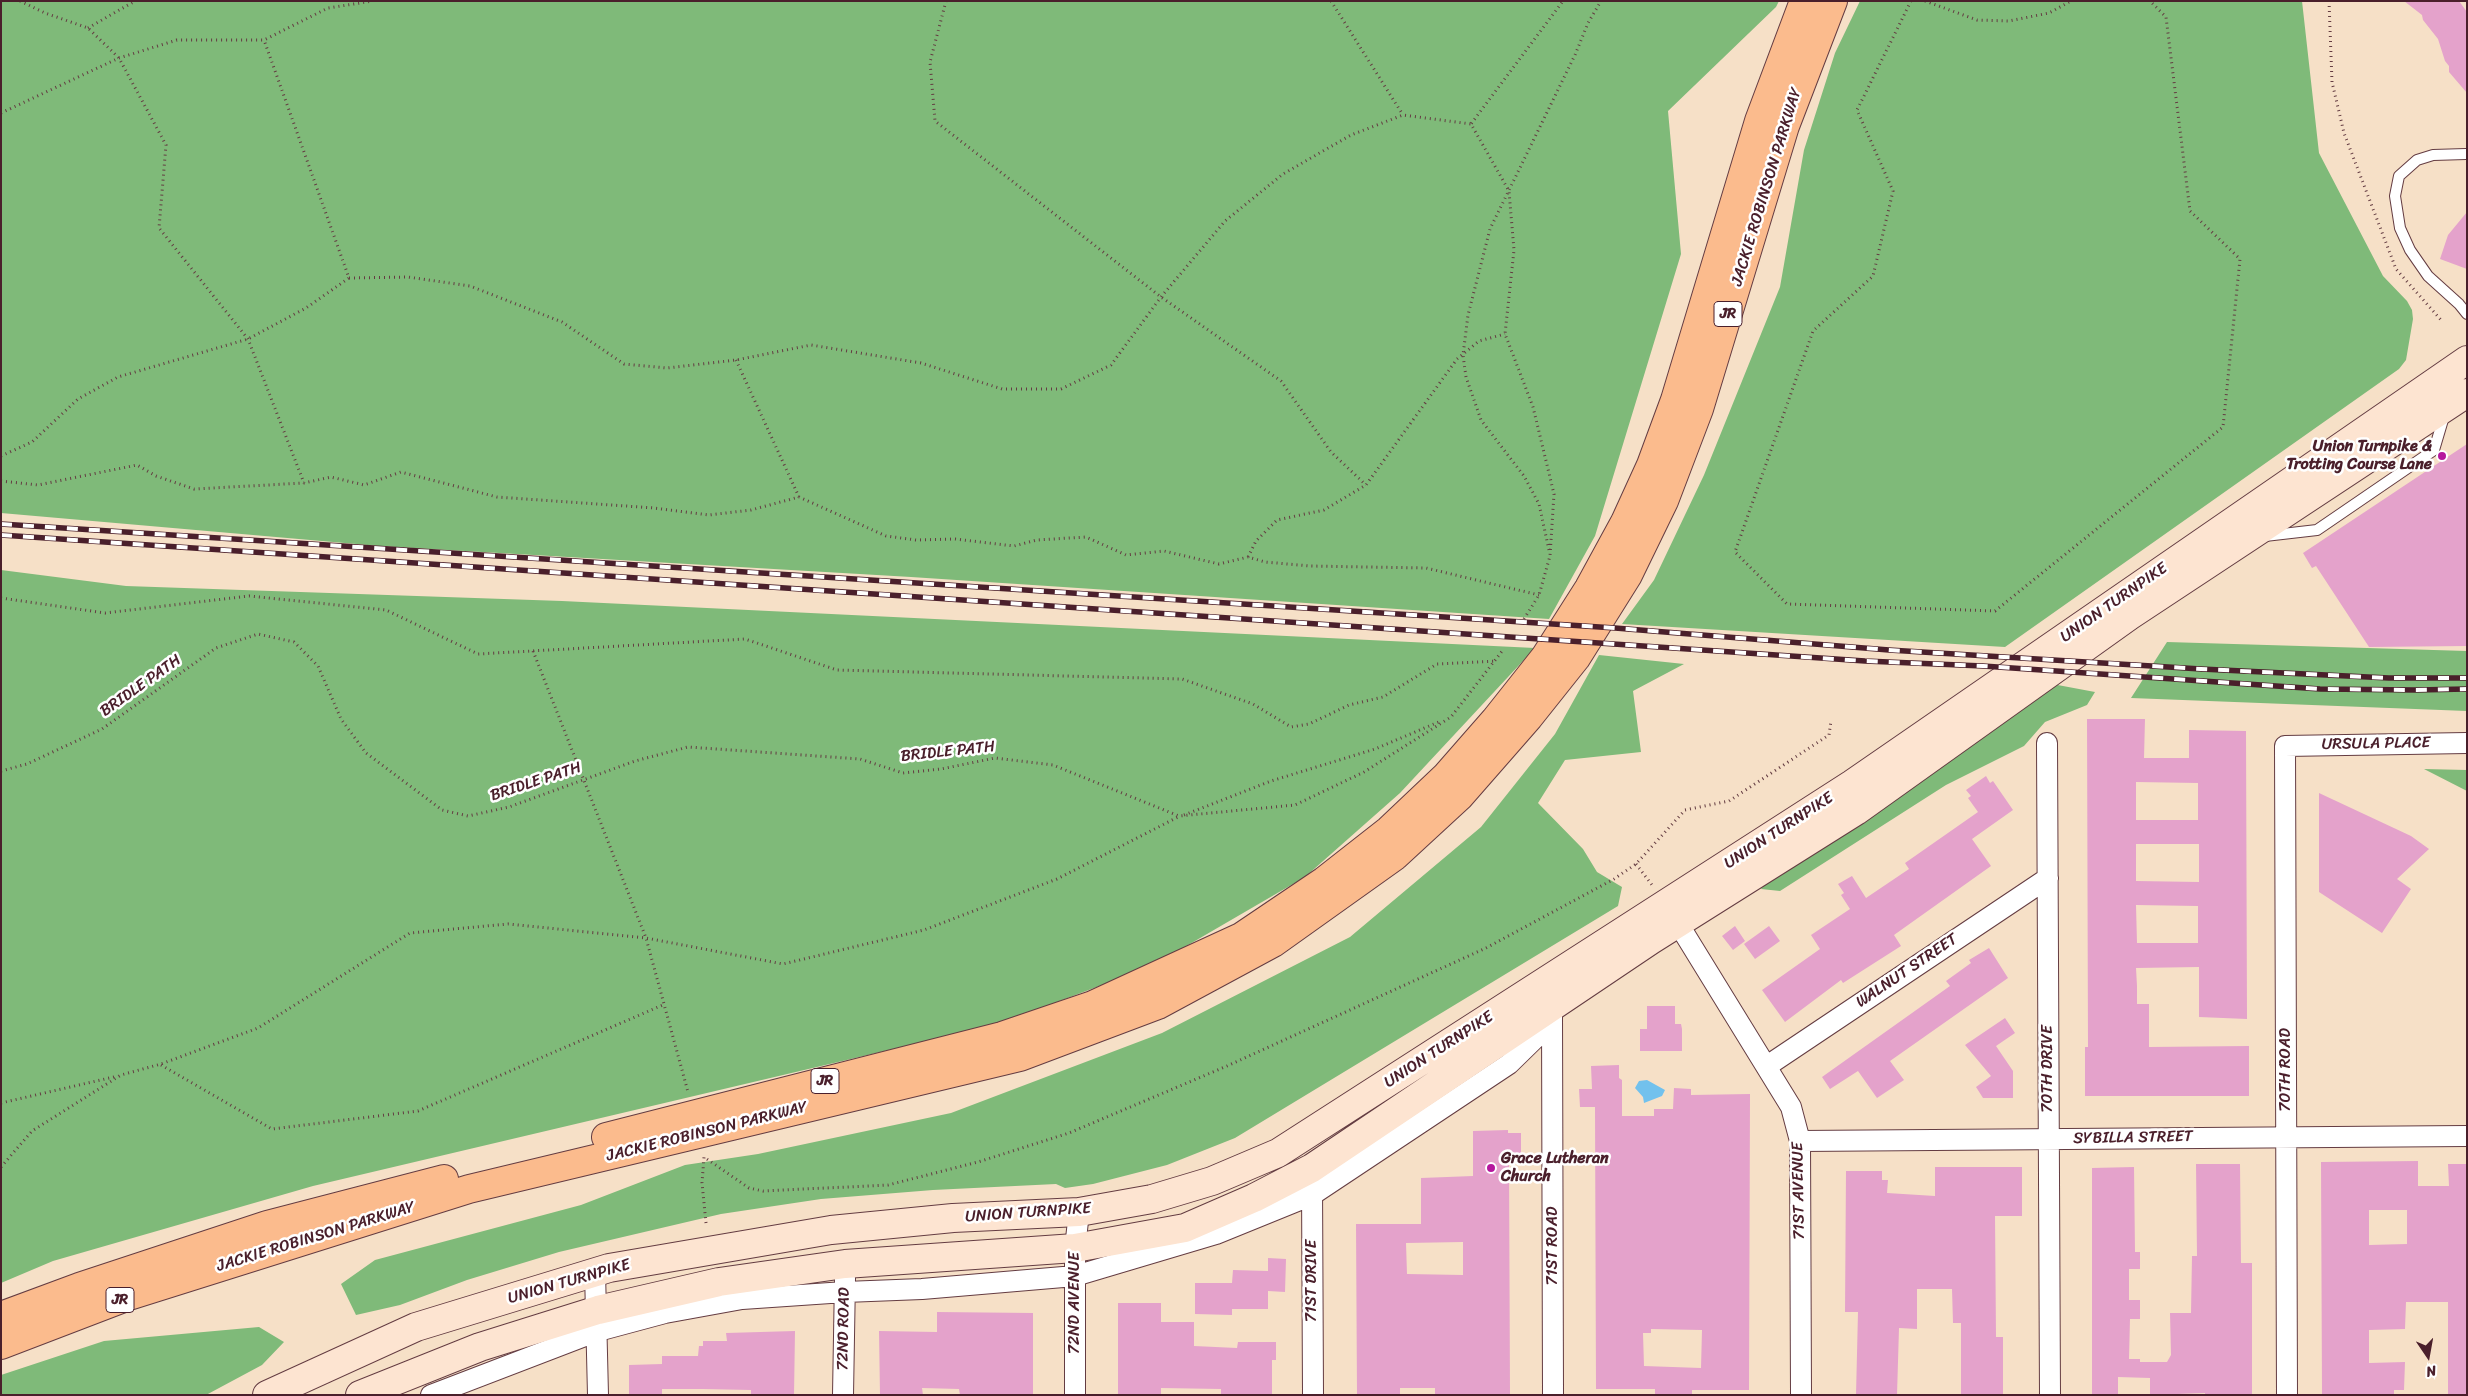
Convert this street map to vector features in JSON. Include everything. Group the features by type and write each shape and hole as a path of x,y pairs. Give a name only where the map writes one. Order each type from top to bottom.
{"highway":[{"name":"JACKIE ROBINSON PARKWAY","path":"1,1316 266,1225 1020,1030 1093,1005 1240,937 1324,881 1389,830 1446,776 1495,720 1545,657 1590,588 1629,514 1651,465 1675,400 1759,121 1804,1"},
{"name":"JACKIE ROBINSON PARKWAY","path":"1,1345 130,1296 240,1260 469,1190 1020,1057 1158,1005 1272,943 1396,856 1459,797 1529,717 1576,658 1628,575 1664,501 1699,409 1785,126 1833,1"},
{"path":"1,1361 240,1260"}],"main road":[{"name":"UNION TURNPIKE","path":"267,1395 416,1327 609,1268 831,1230 953,1218 1079,1212 1152,1199 1212,1181 1278,1153 1852,784 2467,360"},
{"name":"UNION TURNPIKE","path":"363,1394 480,1347 598,1320 719,1282 845,1264 1075,1248 1185,1228 1254,1198 1312,1168 1552,1015 1666,905 1856,811 2129,616 2457,399"}],"street":[{"name":"70TH DRIVE","path":"2048,743 2050,1395"},
{"name":"URSULA PLACE","path":"2285,746 2467,743"},
{"name":"70TH ROAD","path":"2285,746 2286,1395"},
{"name":"WALNUT STREET","path":"1767,1066 2048,878"},
{"name":"71ST AVENUE","path":"1666,905 1791,1107 1800,1141 1802,1395"},
{"name":"UNION TURNPIKE","path":"431,1395 598,1320 665,1313 742,1299 922,1289 1075,1276 1216,1234 1312,1195 1509,1064 1552,1015"},
{"name":"71ST ROAD","path":"1552,1015 1553,1395"},
{"name":"SYBILLA STREET","path":"1800,1141 2467,1136"},
{"name":"71ST DRIVE","path":"1312,1168 1313,1395"},
{"name":"72ND AVENUE","path":"1075,1395 1075,1248 1079,1212"},
{"name":"72ND ROAD","path":"843,1395 845,1264"},
{"path":"595,1272 598,1320 598,1395"}],"lane":[{"path":"2466,154 2433,155 2417,160 2399,176 2394,196 2400,228 2410,250 2428,276 2459,304 2467,314"}],"path":[{"path":"20,1 45,13 88,28 119,58 166,145 159,228 248,339 304,483"},
{"path":"88,28 135,1"},
{"path":"1,113 119,58 177,40 264,40 328,8 373,1"},
{"path":"946,1 930,62 935,121 1161,297 1280,381 1331,452 1366,485"},
{"path":"1331,1 1403,115"},
{"path":"1471,124 1563,1"},
{"path":"1550,556 1539,504 1524,476 1481,420 1466,377 1463,355 1474,283 1490,229 1575,55 1588,23 1601,1"},
{"path":"1911,1 1857,110 1894,191 1874,276 1813,331 1735,552 1786,604 1995,610 2223,427 2240,259 2190,211 2166,17 2150,1"},
{"path":"1925,1 1977,20 2009,21 2049,14 2071,1"},
{"path":"2330,1 2332,82 2344,133 2396,269 2442,321"},
{"path":"264,40 349,278"},
{"path":"1,456 32,442 78,399 118,377 248,339 306,308 349,278 408,277 470,286 562,322 624,364 667,368 736,360 811,345 921,363 1002,388 1061,389 1111,365 1161,297 1225,221 1283,174 1351,135 1403,115 1471,124"},
{"path":"1471,124 1509,191 1514,250 1505,334 1533,407 1554,494 1550,556 1539,595 1524,619"},
{"path":"1248,557 1256,541 1277,520 1324,510 1366,485 1463,355 1479,341 1505,334"},
{"path":"736,360 799,497"},
{"path":"1,481 38,485 137,465 156,476 194,489 304,483 331,477 364,485 401,472 497,497 654,508 709,515 751,510 799,497 886,536 916,540 955,539 1014,546 1037,540 1086,537 1126,555 1164,551 1219,564 1248,557 1265,562 1310,566 1426,568 1539,595"},
{"path":"1,598 105,613 249,596 386,610 478,654 746,639 837,670 1182,679 1253,704 1291,728 1309,724 1349,705 1383,697 1437,664 1496,660"},
{"name":"BRIDLE PATH","path":"1,771 27,764 102,729 216,648 258,634 294,642 318,666 341,718 366,753 442,810 468,816 509,807 635,761 688,747 860,759 903,773 940,769 995,758 1054,765 1179,816"},
{"path":"533,650 646,938 689,1094"},
{"path":"1179,816 1295,805 1364,772 1451,716 1503,650"},
{"path":"1,1102 161,1064 258,1028 410,933 508,924 646,938 783,964 924,930 1057,879 1179,816 1272,782 1374,749 1451,716"},
{"path":"706,1222 702,1183 704,1157 749,1188 763,1191 888,1185 978,1162 1070,1133 1227,1066 1486,948 1614,879 1636,864 1685,810 1728,801 1829,736 1831,721"},
{"path":"1636,864 1666,905"},
{"path":"161,1064 272,1129 418,1111 664,1004"},
{"path":"1,1167 32,1131 121,1075"}],"green space":[{"path":"1,1 1779,1 1776,7 1668,111 1681,254 1595,536 1549,619 911,577 379,546 1,513"},
{"path":"1860,1 2302,1 2319,153 2383,276 2407,301 2412,310 2413,319 2406,360 2399,369 2005,647 1622,624 1654,580 1704,475 1780,287 1804,150 1835,53"},
{"path":"1,570 126,586 562,601 1535,648 1400,793 1305,877 1152,966 999,1024 313,1186 53,1261 1,1283"},
{"path":"2167,642 2467,651 2467,711 2131,698"},
{"path":"1599,655 1684,664 1633,691 1641,752 1565,760 1538,803 1583,849 1597,872 1622,887 1618,906 1235,1138 1167,1165 1093,1184 1065,1188 1056,1184 933,1190 821,1199 721,1214 559,1252 467,1280 400,1305 356,1315 341,1284 375,1260 581,1205 685,1165 758,1154 951,1113 1162,1033 1350,937 1481,827 1555,734"},
{"path":"2047,683 2095,692 2087,705 2045,722 2024,746 1946,785 1780,891 1761,889 1771,876"},
{"path":"2424,769 2467,770 2467,791"},
{"path":"259,1327 284,1342 262,1365 206,1395 1,1395 1,1375 104,1341"}],"water":[{"path":"1647,1080 1665,1090 1662,1096 1644,1103 1643,1097 1635,1088 1639,1081"}],"building":[{"path":"2404,1 2459,1 2467,12 2467,93 2449,72 2449,66 2445,61 2438,39 2423,20 2422,15"},
{"path":"2467,212 2467,269 2440,259 2448,235"},
{"path":"2467,444 2467,646 2369,647 2316,566 2312,568 2303,553"},
{"path":"2087,719 2145,719 2144,758 2189,758 2189,730 2246,731 2247,1019 2199,1017 2199,967 2136,968 2137,1004 2149,1004 2149,1047 2249,1046 2249,1096 2085,1096 2085,1047 2088,1047","holes":["2136,782 2198,783 2198,820 2136,820","2136,844 2199,844 2199,882 2136,881","2136,905 2198,906 2198,943 2137,943"]},
{"path":"1986,776 1990,783 1993,781 2013,810 1972,839 1991,866 1894,935 1901,946 1843,983 1841,980 1785,1022 1762,990 1820,949 1811,935 1850,909 1841,895 1844,893 1838,884 1852,876 1866,898 1909,869 1905,863 1978,812 1968,798 1971,796 1966,790"},
{"path":"2319,793 2411,836 2429,849 2397,879 2411,889 2382,933 2319,892"},
{"path":"1735,926 1745,941 1733,950 1722,936"},
{"path":"1769,926 1780,941 1755,959 1744,944"},
{"path":"1989,948 2008,978 1890,1061 1904,1080 1877,1098 1858,1071 1830,1089 1822,1077 1950,986 1946,981 1971,963 1969,960"},
{"path":"1647,1006 1675,1006 1675,1024 1681,1024 1682,1029 1682,1051 1640,1051 1640,1029 1647,1029"},
{"path":"2005,1018 2015,1033 1996,1046 2013,1071 2013,1098 1983,1098 1976,1087 1991,1076 1965,1045"},
{"path":"1619,1065 1619,1078 1622,1080 1622,1116 1654,1116 1654,1109 1673,1109 1674,1088 1691,1089 1691,1095 1750,1094 1749,1390 1692,1390 1692,1395 1655,1395 1655,1389 1596,1389 1595,1107 1580,1107 1579,1089 1592,1089 1591,1066","holes":["1651,1329 1702,1330 1701,1368 1644,1366 1643,1333 1651,1333"]},
{"path":"1508,1130 1508,1133 1521,1133 1521,1160 1509,1160 1510,1395 1435,1394 1435,1388 1400,1388 1400,1395 1357,1395 1356,1224 1421,1224 1421,1178 1473,1176 1473,1131","holes":["1463,1242 1463,1275 1407,1274 1406,1243"]},
{"path":"2418,1161 2418,1186 2449,1186 2448,1164 2467,1164 2467,1395 2448,1395 2448,1302 2406,1302 2405,1329 2369,1330 2369,1363 2405,1362 2404,1390 2394,1390 2394,1395 2322,1395 2321,1162","holes":["2369,1210 2407,1210 2407,1244 2369,1245"]},
{"path":"2196,1164 2240,1164 2241,1263 2252,1263 2252,1395 2205,1395 2205,1393 2150,1395 2150,1378 2118,1377 2118,1395 2092,1395 2092,1168 2134,1167 2135,1252 2140,1252 2140,1269 2129,1269 2129,1300 2140,1300 2140,1319 2130,1319 2129,1359 2140,1359 2140,1362 2167,1362 2171,1355 2170,1313 2191,1313 2192,1256 2197,1256"},
{"path":"1935,1167 2022,1167 2022,1216 1995,1216 1996,1337 2003,1337 2003,1395 1961,1395 1961,1323 1953,1323 1952,1289 1917,1289 1917,1329 1899,1328 1897,1395 1856,1395 1858,1312 1845,1312 1846,1171 1882,1171 1882,1180 1888,1180 1887,1193 1935,1196"},
{"path":"1268,1258 1286,1259 1285,1292 1268,1291 1268,1309 1232,1309 1232,1315 1195,1314 1195,1283 1232,1283 1233,1270 1268,1271"},
{"path":"1118,1303 1161,1303 1161,1322 1194,1322 1194,1346 1237,1348 1238,1342 1276,1342 1276,1360 1272,1360 1272,1395 1221,1395 1221,1389 1161,1388 1161,1395 1118,1395"},
{"path":"937,1312 1033,1313 1033,1395 960,1395 959,1389 922,1388 923,1395 880,1395 879,1331 937,1332"},
{"path":"795,1331 794,1395 751,1395 751,1390 662,1389 662,1395 629,1395 629,1365 662,1364 662,1356 698,1356 699,1346 703,1346 703,1341 727,1341 726,1333"}],"railway":[{"path":"1,524 1615,628 1889,650 2201,669 2389,678 2467,678"},
{"path":"1,535 1865,661 1983,666 2320,689 2467,689"}],"place":[{"name":"Union Turnpike & Trotting Course Lane","path":"2442,456"},
{"name":"Grace Lutheran Church","path":"1491,1168"}]}
